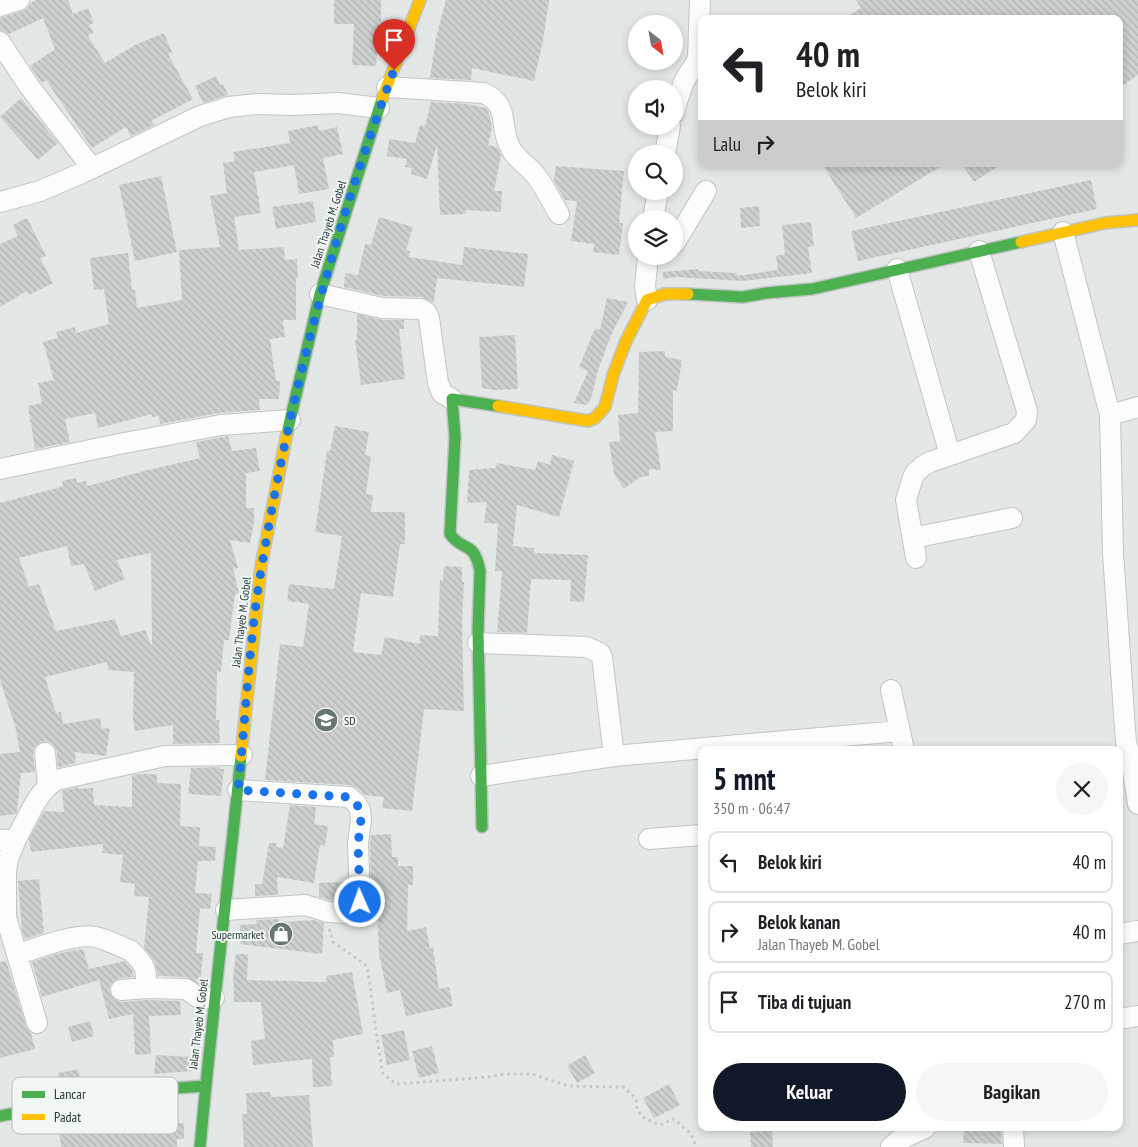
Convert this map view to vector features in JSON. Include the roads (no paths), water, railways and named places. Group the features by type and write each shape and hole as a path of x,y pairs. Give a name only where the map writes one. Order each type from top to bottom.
{"street":[{"path":"0,6 19,0"},
{"name":"Jalan Thayeb M. Gobel","path":"200,1147 214,998 226,910 261,566 290,420 320,294 379,108 420,0"},
{"path":"699,15 700,0"},
{"path":"0,42 29,86 92,168"},
{"path":"683,85 696,65 698,58"},
{"path":"387,87 484,93 491,97 498,103 503,113 509,146 538,178 559,214"},
{"path":"0,202 40,191 200,116 234,106 338,103 379,108"},
{"path":"683,229 706,191"},
{"path":"647,300 675,293 742,296 812,289 1105,223 1138,220"},
{"path":"1064,232 1110,415 1112,553 1131,754 1138,804"},
{"path":"916,558 906,500 916,473 923,466 1014,433 1026,420 1027,411 979,251"},
{"path":"320,294 382,308 421,309 426,312 429,318 438,384 442,393 452,399 590,421 600,414 605,407 613,374 626,341 647,300 646,286 649,265"},
{"path":"898,269 950,455"},
{"path":"452,399 455,437 450,534 453,540 472,549 478,562 479,576 478,643 482,827"},
{"path":"1110,415 1138,408"},
{"path":"0,469 221,425 290,420"},
{"path":"913,538 1012,518"},
{"path":"478,643 586,647 600,653 614,756"},
{"path":"806,746 902,741 891,690"},
{"path":"481,776 614,756 698,752"},
{"path":"46,753 48,786"},
{"path":"38,1022 6,918 8,840 36,800 48,786 56,780 66,777 97,772 165,756 242,755"},
{"path":"226,910 305,905 323,911 348,913 356,909 360,902 358,844 361,819 360,810 356,803 349,797 238,790"},
{"path":"649,840 698,835"},
{"path":"1123,933 1138,931"},
{"path":"18,954 69,939 88,936 97,937 128,950 136,956 145,967 146,988"},
{"path":"121,990 146,988 186,989 197,997 214,998"},
{"path":"1123,1018 1138,1016"},
{"path":"178,1088 205,1086"},
{"path":"891,1147 899,1140 918,1131"},
{"path":"1013,1131 1014,1147"}],"place":[{"name":"SD","path":"326,720"},
{"name":"Supermarket","path":"281,934"}]}
